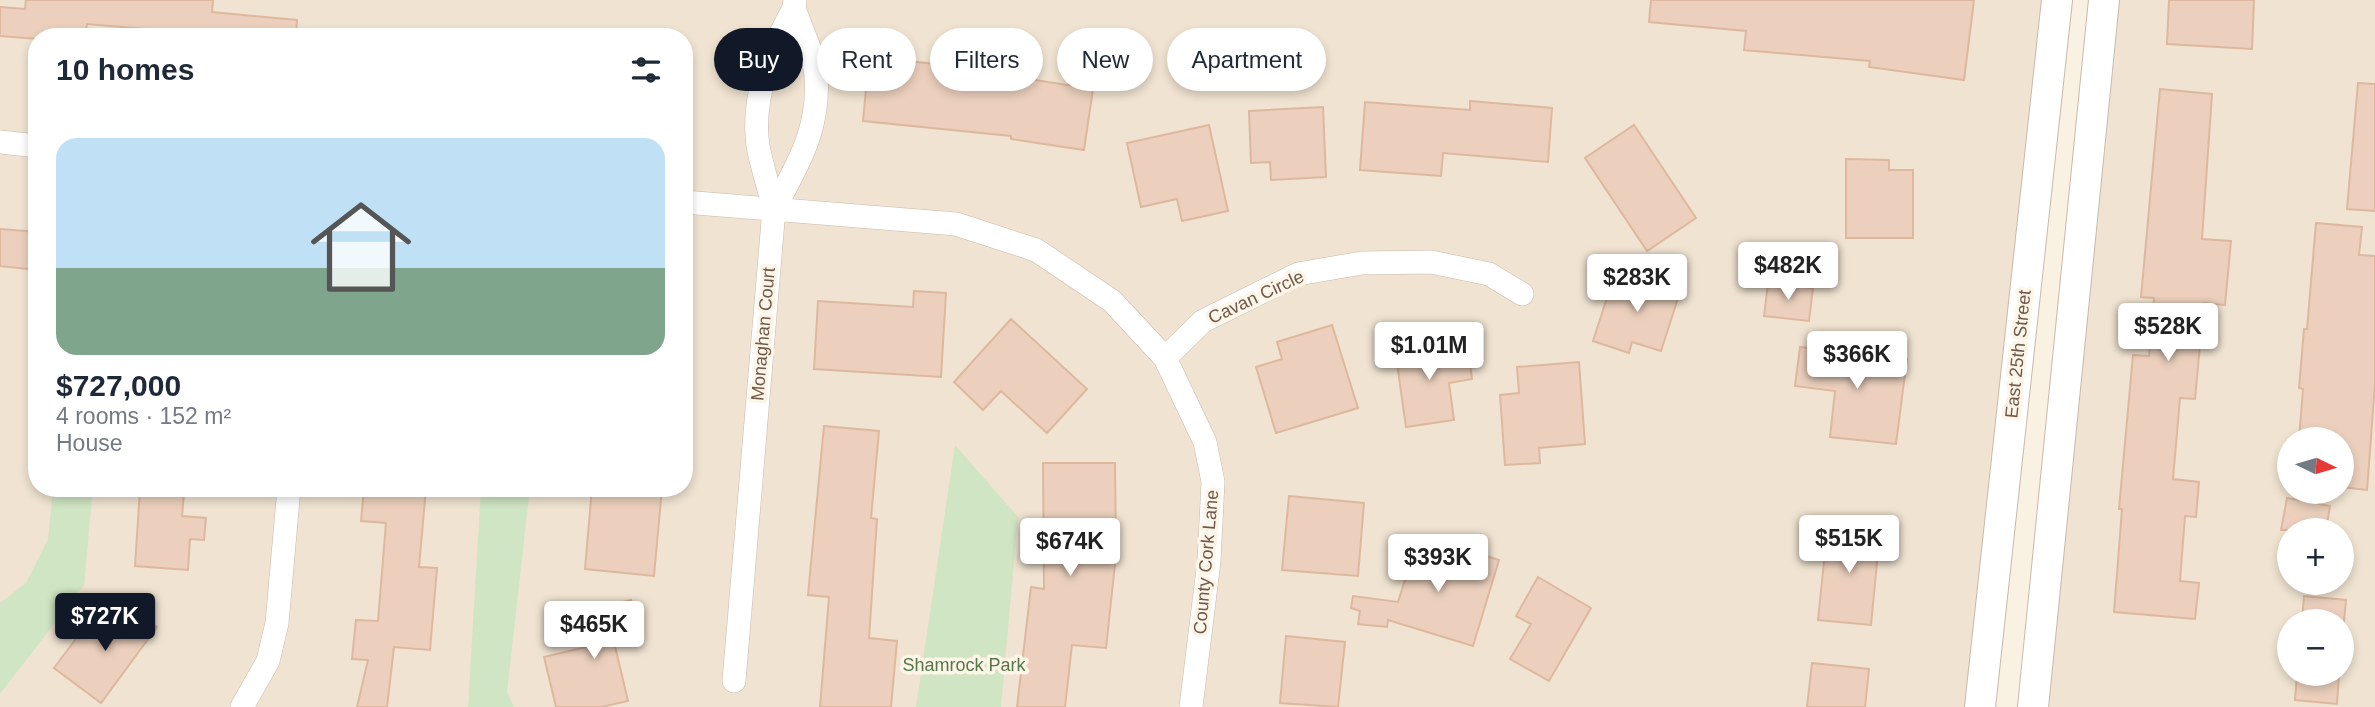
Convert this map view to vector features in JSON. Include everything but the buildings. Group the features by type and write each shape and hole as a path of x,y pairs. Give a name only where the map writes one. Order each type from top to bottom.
{"street":[{"name":"East 25th Street","path":"1980,707 2057,0"},
{"path":"2033,707 2104,0"},
{"path":"774,209 758,144 761,89 770,51 795,4"},
{"name":"Monaghan Court","path":"734,681 774,209 808,146 814,120 816,74 795,4"},
{"path":"0,142 28,145"},
{"name":"County Cork Lane","path":"693,203 956,224 1036,250 1112,301 1165,358 1205,442 1213,482 1209,561 1191,707"},
{"name":"Cavan Circle","path":"1165,358 1203,321 1298,274 1336,267 1362,263 1432,262 1489,274 1522,294"},
{"path":"243,707 268,661 277,623 288,497"}],"shaded area":[{"path":"0,0 2057,0 1980,707 0,707"},
{"path":"2104,0 2375,0 2375,707 2033,707"}],"green space":[{"name":"Shamrock Park","path":"955,445 1018,517 1001,707 916,707"},
{"path":"52,497 92,497 84,585 0,694 0,603 26,583 48,539"},
{"path":"480,497 529,497 507,692 514,707 468,707"}]}
